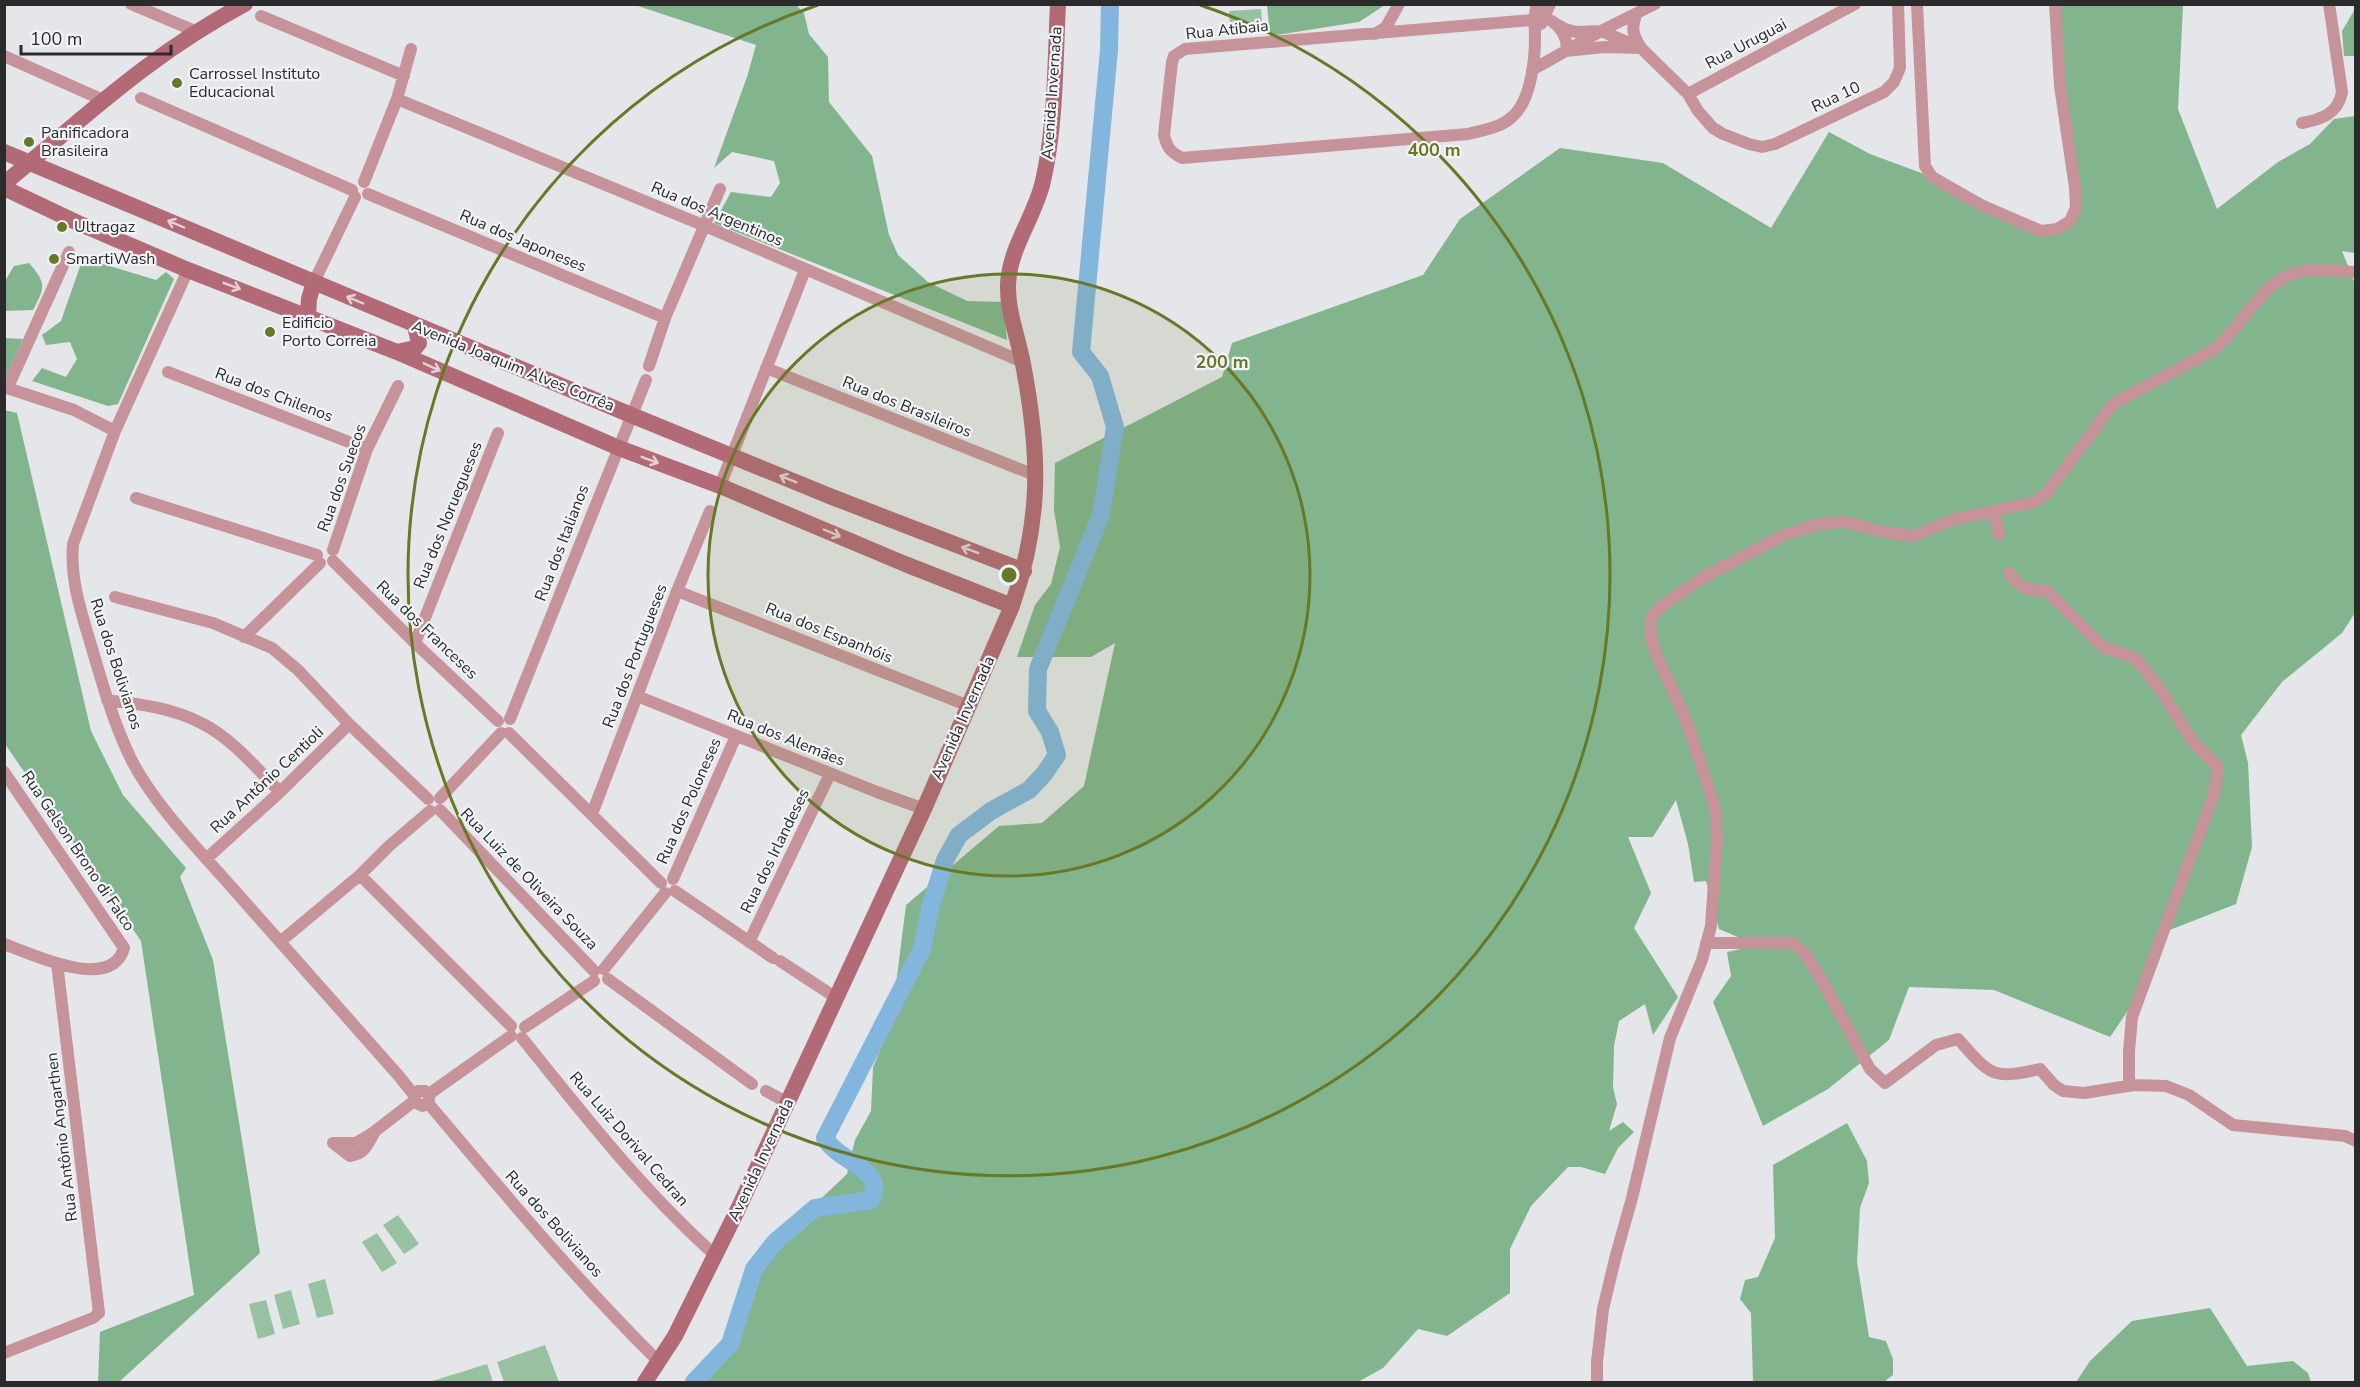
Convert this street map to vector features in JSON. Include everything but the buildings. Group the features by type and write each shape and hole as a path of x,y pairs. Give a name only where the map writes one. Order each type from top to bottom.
{"main road":[{"path":"4,184 145,66 195,31 245,4"},
{"name":"Avenida Invernada","path":"645,1383 659,1362 716,1256 788,1103 835,997 924,809 1012,606 1024,571 1033,529 1036,476 1032,417 1023,362 1009,305 1009,264 1042,185 1049,155 1058,4"},
{"name":"Avenida Joaquim Alves Corrêa","path":"4,152 631,415 1024,571"},
{"name":"Avenida Joaquim Alves Corrêa","path":"4,188 78,223 188,270 397,352 619,448 720,486 1012,606"},
{"path":"308,316 309,299 314,282"},
{"path":"397,352 416,348 419,343 416,326"}],"street":[{"path":"131,4 195,31"},
{"path":"1375,34 1386,27 1400,4"},
{"path":"1537,4 1544,20 1566,39 1566,51"},
{"path":"1532,70 1535,35 1550,4"},
{"path":"1532,70 1655,4"},
{"name":"Rua 10","path":"1688,94 1698,111 1713,128 1723,134 1762,147 1775,144 1884,92 1894,82 1900,68 1898,4"},
{"path":"1917,4 1925,166 1932,177 1981,205 2041,231 2057,229 2070,221 2076,208 2060,86 2055,4"},
{"path":"2302,123 2319,120 2334,112 2340,104 2342,92 2329,4"},
{"name":"Rua Uruguai","path":"1688,94 1856,5"},
{"path":"1636,15 1632,25 1633,36 1641,48 1688,94"},
{"path":"261,16 404,76"},
{"path":"1544,20 1576,32 1601,31 1641,48"},
{"name":"Rua Atibaia","path":"1532,70 1522,106 1512,118 1498,126 1468,134 1182,158 1171,152 1166,145 1164,135 1172,62 1178,53 1185,49 1544,20"},
{"path":"1566,51 1604,47 1641,48"},
{"path":"314,282 358,194 369,189 364,182 398,99 411,49"},
{"path":"4,56 103,100"},
{"name":"Rua dos Japoneses","path":"141,98 358,194 665,318"},
{"name":"Rua dos Argentinos","path":"398,99 705,226 1023,362"},
{"path":"648,366 665,318 720,189"},
{"path":"69,252 6,387 74,410 115,431"},
{"name":"Rua dos Bolivianos","path":"188,270 115,431 81,518 73,543 72,562 75,586 107,700 129,756 148,788 206,859 414,1098"},
{"path":"720,486 805,270"},
{"path":"1597,1383 1603,1309 1670,1038 1711,926 1717,838 1715,807 1685,717 1655,651 1650,629 1653,615 1660,607 1704,577 1784,535 1819,524 1845,522 1888,533 1914,536 1952,520 2035,502 2047,494 2113,404 2215,349 2225,340 2259,297 2286,275 2306,271 2355,272"},
{"name":"Rua dos Brasileiros","path":"766,368 1036,476"},
{"name":"Rua dos Chilenos","path":"168,372 367,449"},
{"name":"Rua dos Italianos","path":"280,942 360,875 434,804 505,726 646,380"},
{"name":"Rua dos Suecos","path":"333,556 367,449 398,386"},
{"name":"Rua dos Noruegueses","path":"415,643 498,433"},
{"path":"136,498 318,559"},
{"name":"Rua dos Portugueses","path":"592,814 710,511"},
{"path":"1994,511 1999,535"},
{"path":"244,637 318,559 319,549 325,547 333,556"},
{"name":"Rua dos Franceses","path":"333,556 415,643 505,726 592,814 668,886 776,960 835,997"},
{"path":"2009,573 2020,586 2027,590 2047,591 2103,647 2135,658 2161,690 2193,742 2218,767 2214,794 2132,1017 2129,1085"},
{"name":"Rua dos Espanhóis","path":"677,591 969,706"},
{"name":"Rua Luiz de Oliveira Souza","path":"115,597 213,623 272,648 298,670 349,724 434,804 600,975 752,1084"},
{"name":"Rua dos Alemães","path":"637,696 830,774 924,809"},
{"path":"107,700 140,704 174,712 202,723 230,743 280,792"},
{"name":"Rua Antônio Centioli","path":"206,859 280,792 349,724"},
{"name":"Rua dos Poloneses","path":"428,1099 517,1032 600,975 668,886 736,736"},
{"name":"Rua Gelson Brono di Falco","path":"4,772 124,948 117,962 96,969 78,969 57,963"},
{"name":"Rua dos Irlandeses","path":"749,942 830,774"},
{"name":"Rua Luiz Dorival Cedran","path":"360,875 517,1032 605,1141 684,1227 716,1256"},
{"path":"1706,943 1792,943 1804,952 1870,1068 1885,1083 1936,1045 1958,1040 1985,1070 1998,1075 2040,1069 2054,1085 2063,1091 2084,1093 2129,1085 2166,1086 2189,1095 2233,1125 2345,1136 2355,1141"},
{"path":"4,944 57,963"},
{"name":"Rua Antônio Angarthen","path":"4,1353 93,1318 99,1313 57,963"},
{"path":"374,1132 414,1098 420,1090 428,1099"},
{"path":"766,1090 788,1103"},
{"name":"Rua dos Bolivianos","path":"428,1099 531,1225 659,1362"}],"green space":[{"path":"635,5 796,5 804,13 809,34 828,57 829,102 872,156 889,235 898,255 928,282 967,301 1003,302 1007,340 714,223 731,192 771,197 780,183 774,161 732,152 714,168 747,77 756,45"},
{"path":"1267,5 1385,5 1359,22 1270,36"},
{"path":"2055,5 2183,5 2178,109 2217,209 2278,162 2310,144 2334,119 2355,116 2355,253 2342,251 2356,286 2355,613 2342,633 2282,682 2241,735 2248,763 2252,847 2236,904 2157,935 2138,996 2110,1037 1994,990 1909,987 1889,1040 1828,1089 1763,1126 1713,1002 1731,976 1727,952 1745,948 1745,940 1719,929 1706,881 1694,882 1688,844 1676,800 1653,837 1628,837 1651,893 1634,928 1678,997 1653,1035 1645,1004 1619,1021 1614,1046 1613,1087 1617,1104 1609,1131 1623,1122 1634,1132 1618,1148 1605,1174 1581,1167 1568,1167 1531,1206 1510,1249 1510,1293 1447,1336 1418,1329 1383,1368 1358,1382 699,1382 718,1368 741,1339 754,1262 847,1174 855,1140 871,1111 873,1067 891,1024 906,905 999,826 1042,823 1084,786 1115,643 1091,657 1017,657 1035,605 1051,584 1060,547 1054,510 1055,463 1222,377 1232,343 1423,275 1460,219 1560,148 1663,163 1771,228 1829,132 1870,154 1932,177 2015,220 2057,229 2076,208"},
{"path":"1261,9 1262,21 1230,24 1229,11"},
{"path":"2355,9 2355,56 2344,56 2342,31"},
{"path":"83,258 156,280 166,272 174,279 118,404 108,406 32,381 42,368 66,377 77,359 70,342 46,345 42,335 61,321"},
{"path":"29,263 39,276 42,286 33,310 5,311 5,281 14,266"},
{"path":"4,338 23,339 4,382"},
{"path":"4,410 17,413 91,731 123,795 186,868 180,877 213,960 260,1253 119,1382 98,1382 100,1332 194,1295 141,941 5,744"},
{"path":"1847,1123 1867,1161 1869,1183 1860,1208 1857,1262 1869,1337 1886,1341 1893,1359 1893,1375 1884,1382 1753,1382 1751,1313 1740,1299 1745,1280 1758,1277 1775,1238 1773,1165"},
{"path":"398,1215 419,1244 404,1254 383,1225"},
{"path":"377,1233 397,1263 382,1272 362,1242"},
{"path":"325,1279 334,1314 317,1318 308,1284"},
{"path":"291,1290 300,1324 283,1329 274,1295"},
{"path":"266,1300 275,1334 258,1339 249,1304"},
{"path":"2210,1308 2247,1366 2293,1361 2308,1373 2311,1382 2076,1382 2090,1361 2132,1321"},
{"path":"545,1345 559,1382 504,1382 497,1362"},
{"path":"487,1364 493,1382 429,1382"}],"waterway":[{"path":"694,1382 730,1344 754,1269 775,1242 815,1208 871,1200 874,1189 873,1181 867,1173 831,1146 825,1138 922,949 931,905 945,860 959,835 991,811 1029,790 1057,755 1050,732 1037,711 1038,669 1101,515 1115,427 1100,376 1081,352 1109,50 1110,4"}],"place":[{"name":"Carrossel Instituto Educacional","path":"177,83"},
{"name":"Panificadora Brasileira","path":"29,142"},
{"name":"Ultragaz","path":"62,227"},
{"name":"SmartiWash","path":"54,259"},
{"name":"Edificio Porto Correia","path":"270,332"}]}
